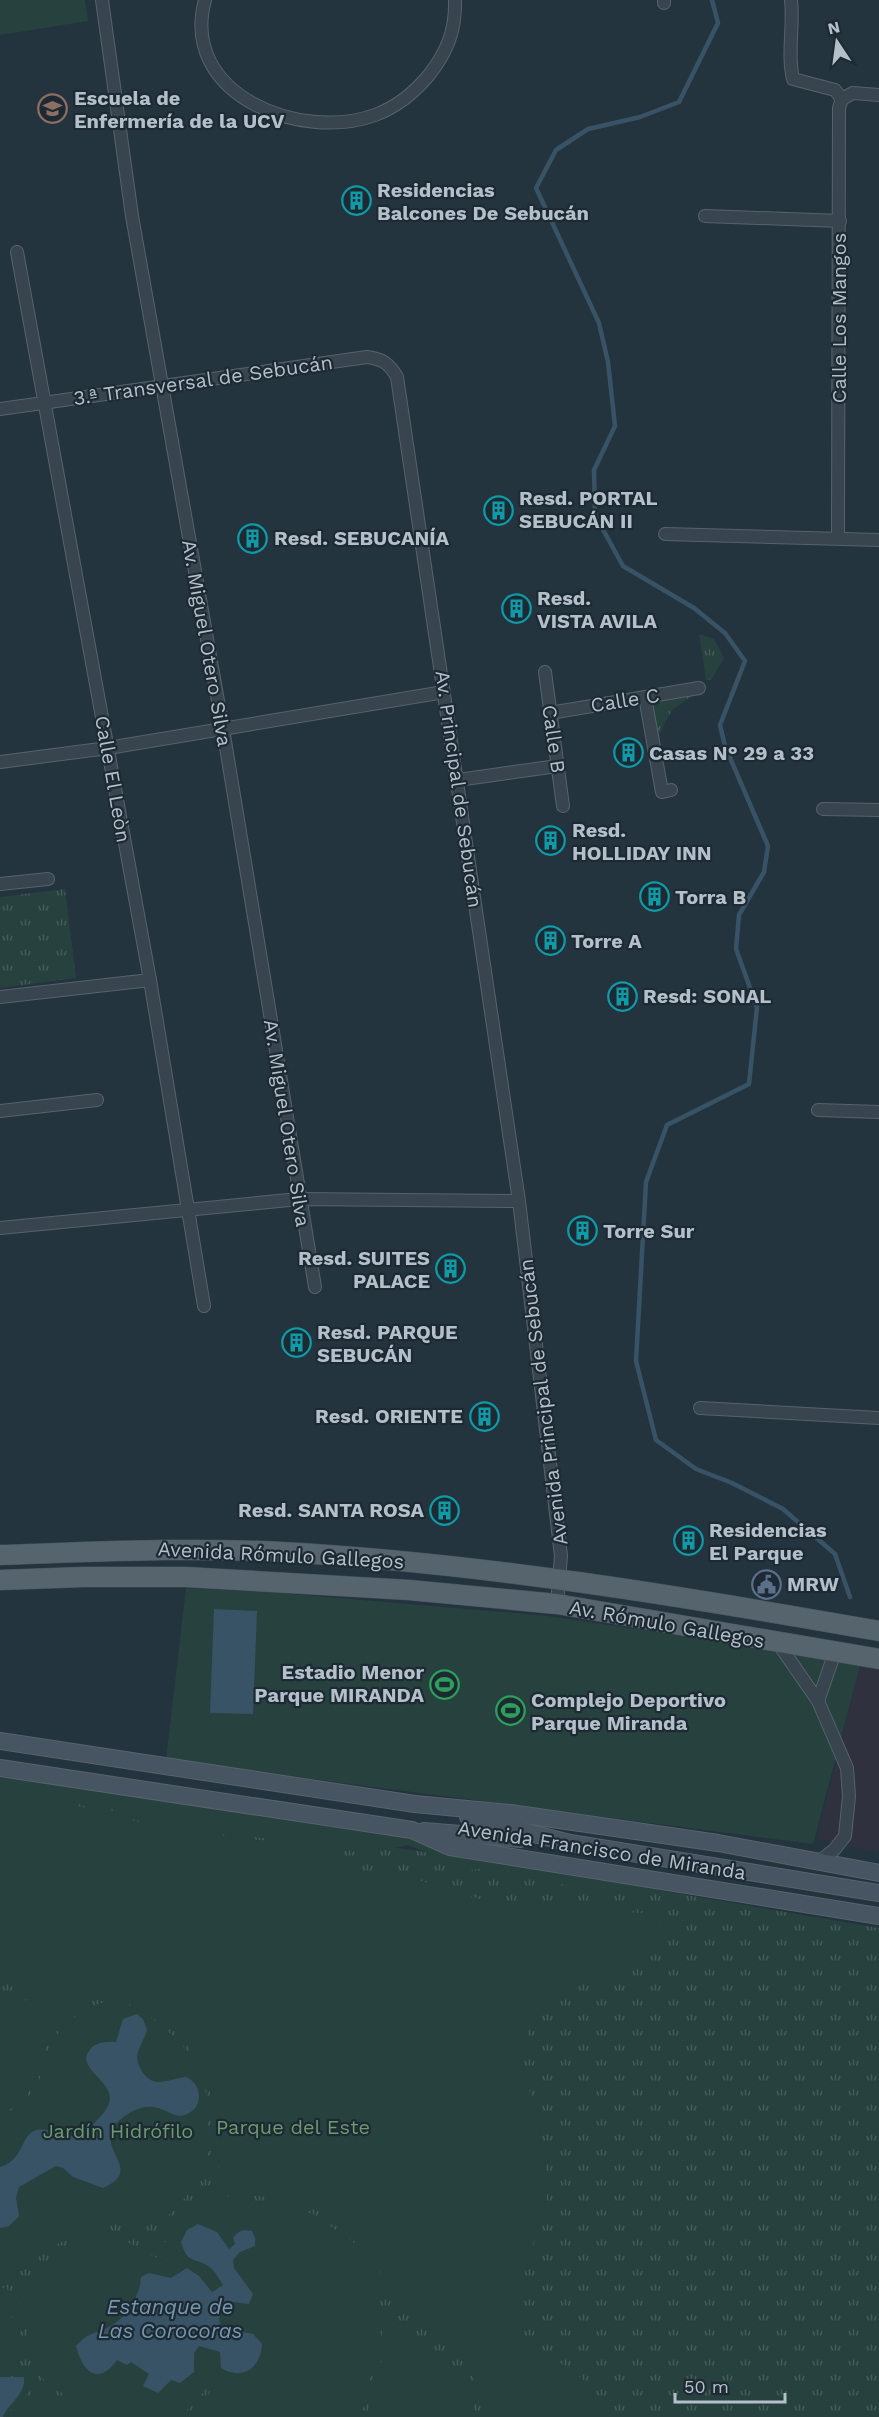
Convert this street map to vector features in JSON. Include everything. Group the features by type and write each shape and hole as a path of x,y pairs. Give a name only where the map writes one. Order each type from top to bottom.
{"main road":[{"name":"Avenida Rómulo Gallegos","path":"0,1555 148,1549 281,1552 442,1564 560,1580"},
{"name":"Avenida Rómulo Gallegos","path":"0,1580 83,1577 196,1578 410,1590 557,1604"},
{"name":"Av. Rómulo Gallegos","path":"560,1580 588,1582 699,1599 879,1631"},
{"name":"Av. Rómulo Gallegos","path":"557,1604 778,1643"},
{"path":"778,1643 879,1659"},
{"name":"Avenida Francisco de Miranda","path":"0,1741 415,1804 522,1814 718,1843 879,1874"},
{"name":"Avenida Francisco de Miranda","path":"0,1768 412,1830 450,1847 879,1916"},
{"path":"415,1804 570,1843"},
{"path":"412,1830 570,1843 879,1893"},
{"path":"862,1913 879,1904"}],"street":[{"name":"Av. Miguel Otero Silva","path":"102,0 132,216 223,729 315,1287"},
{"path":"205,0 201,28 208,57 216,73 228,86 262,109 291,119 332,123 374,116 393,107 415,92 445,52 454,28 455,0"},
{"path":"792,0 794,20 791,70 793,79 835,90 842,99 853,93 879,95"},
{"name":"Calle Los Mangos","path":"838,538 839,108 842,99"},
{"path":"705,216 840,221"},
{"name":"Calle El Leòn","path":"17,252 150,980 204,1306"},
{"name":"3.ª Transversal de Sebucán","path":"0,409 366,357 381,359 393,369 397,377"},
{"name":"Av. Principal de Sebucán","path":"397,377 519,1201"},
{"path":"665,534 879,540"},
{"name":"Calle B","path":"545,672 563,806"},
{"name":"Calle C","path":"550,713 699,687"},
{"path":"0,762 108,748 444,692"},
{"path":"645,698 662,792 671,790"},
{"path":"458,780 557,766"},
{"path":"823,809 879,810"},
{"path":"0,884 48,879"},
{"path":"0,998 150,980"},
{"path":"0,1111 97,1100"},
{"path":"818,1110 879,1112"},
{"path":"0,1228 299,1199 519,1201"},
{"name":"Avenida Principal de Sebucán","path":"519,1201 561,1556 557,1604"},
{"path":"700,1408 879,1418"},
{"path":"778,1643 818,1701 846,1768 849,1796 845,1836 834,1850 820,1861"},
{"path":"818,1701 835,1652"}],"shaded area":[{"path":"861,1662 879,1667 879,1845 877,1852 817,1839"}],"green space":[{"path":"0,0 85,0 88,21 0,35"},
{"path":"699,634 714,639 724,658 711,680 706,680"},
{"path":"696,693 672,710 658,736 652,702"},
{"path":"65,889 76,978 0,988 0,897"},
{"name":"Complejo Deportivo Parque Miranda","path":"186,1588 268,1592 548,1616 861,1662 813,1844 166,1760"},
{"path":"0,1775 235,1812 526,1850 767,1889 710,1896 674,1889 625,1891 576,1888 496,1867 469,1870 408,1845 364,1854 335,1847 159,1825 108,1808 62,1800 3,1794 0,1797"},
{"name":"Parque del Este","path":"0,1783 282,1832 482,1860 879,1928 879,2417 0,2417"},
{"path":"4,1798 63,1802 157,1827 335,1850 363,1872 402,1875 486,1901 510,1901 650,1914 663,1930 643,1960 612,1974 577,1983 545,1999 519,2050 544,2147 547,2197 525,2272 517,2309 524,2336 585,2381 593,2398 594,2417 495,2417 466,2364 452,2345 383,2290 379,2254 313,2207 250,2194 219,2175 218,2127 207,2080 181,2035 124,2001 68,1999 75,2013 57,2028 49,2039 31,2088 14,2107 0,2114 0,2001 67,1999 15,1988 0,1980 0,1801"},
{"name":"Jardín Hidrófilo","path":"101,2003 124,2004 147,2015 172,2035 193,2059 200,2071 206,2093 207,2174 167,2217 142,2223 110,2221 57,2244 0,2284 0,2124 22,2111 28,2104 34,2094 47,2054 57,2035 80,2013"},
{"path":"208,2185 232,2199 313,2214 374,2257 378,2284 376,2354 361,2417 214,2417 207,2398 218,2375 223,2344 219,2346 212,2381 192,2406 177,2417 80,2417 58,2388 44,2380 34,2362 20,2299 24,2288 44,2265 64,2249 82,2238 107,2231 190,2276 160,2252 176,2221"},
{"path":"7,2287 19,2359 7,2379 0,2380 0,2289"},
{"path":"382,2307 438,2353 479,2417 366,2417 382,2359"},
{"path":"25,2380 35,2386 10,2411 8,2417 0,2417 0,2383"},
{"path":"37,2390 53,2401 66,2417 15,2417"}],"water":[{"path":"214,1609 257,1611 253,1714 210,1713"},
{"path":"137,2014 143,2019 147,2030 137,2056 142,2071 148,2078 157,2082 188,2078 198,2090 199,2100 196,2106 189,2113 179,2116 150,2107 131,2112 116,2124 111,2134 111,2145 119,2163 120,2172 116,2180 103,2188 73,2177 63,2168 56,2166 19,2187 16,2198 19,2216 9,2226 0,2228 0,2167 14,2159 32,2132 47,2130 75,2136 85,2134 89,2130 107,2108 110,2099 109,2092 88,2065 86,2057 88,2052 98,2044 116,2042 123,2019"},
{"name":"Estanque de Las Corocoras","path":"198,2224 217,2232 229,2249 235,2244 233,2238 241,2231 252,2231 255,2238 255,2246 240,2252 233,2260 234,2268 253,2294 249,2304 233,2302 222,2308 219,2319 220,2324 230,2336 240,2336 243,2332 253,2334 262,2344 254,2366 243,2372 229,2372 221,2368 220,2352 199,2346 194,2353 194,2372 180,2383 171,2380 158,2393 143,2386 149,2374 131,2362 127,2365 117,2360 103,2373 97,2374 87,2369 82,2363 76,2346 88,2336 109,2327 121,2318 135,2299 141,2277 149,2273 171,2278 187,2268 199,2276 212,2292 223,2285 210,2267 188,2257 183,2249 181,2242 187,2230"},
{"path":"0,2377 24,2377 20,2394 3,2417 0,2417"}],"waterway":[{"path":"712,0 718,23 679,102 640,117 588,129 556,150 536,188 599,323 608,362 615,426 594,470 595,515 623,566 694,608 725,633 745,661 720,725 725,746 768,846 764,872 739,915 736,949 757,1007 749,1084 667,1125 646,1182 636,1361 656,1440 696,1469 732,1483 783,1509 835,1554 850,1597"}],"place":[{"name":"Escuela de Enfermería de la UCV","path":"53,109"},
{"name":"Residencias Balcones De Sebucán","path":"356,201"},
{"name":"Resd. PORTAL SEBUCÁN II","path":"498,510"},
{"name":"Resd. SEBUCANÍA","path":"253,538"},
{"name":"Resd. VISTA AVILA","path":"516,609"},
{"name":"Casas N° 29 a 33","path":"628,753"},
{"name":"Resd. HOLLIDAY INN","path":"551,841"},
{"name":"Torra B","path":"654,897"},
{"name":"Torre A","path":"550,941"},
{"name":"Resd: SONAL","path":"622,996"},
{"name":"Torre Sur","path":"582,1231"},
{"name":"Resd. SUITES PALACE","path":"451,1269"},
{"name":"Resd. PARQUE SEBUCÁN","path":"296,1343"},
{"name":"Resd. ORIENTE","path":"484,1416"},
{"name":"Resd. SANTA ROSA","path":"445,1510"},
{"name":"Residencias El Parque","path":"688,1541"},
{"name":"MRW","path":"766,1584"},
{"name":"Estadio Menor Parque MIRANDA","path":"445,1684"},
{"name":"Complejo Deportivo Parque Miranda","path":"510,1711"}]}
